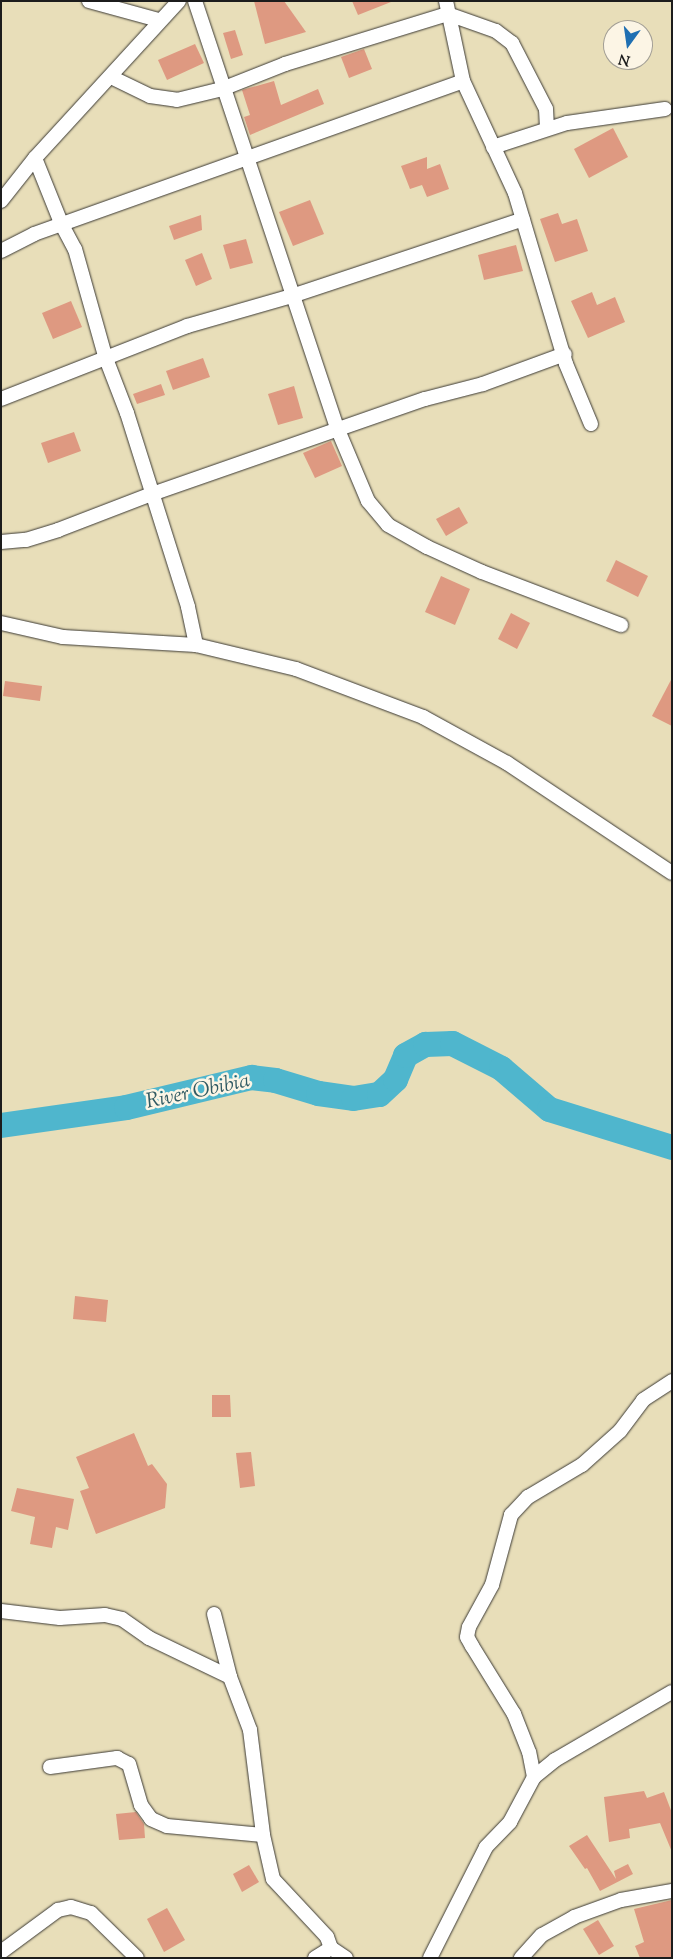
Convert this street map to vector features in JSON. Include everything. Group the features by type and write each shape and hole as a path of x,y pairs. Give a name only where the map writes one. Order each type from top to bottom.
{"street":[{"path":"88,1 158,20"},
{"path":"1,201 35,158 113,78 158,20 179,1"},
{"path":"195,1 222,89 295,295 338,430 368,501 388,525 427,547 482,572 621,625"},
{"path":"113,78 150,96 172,99 222,89 285,64 447,7 496,30 512,43 546,109 547,128"},
{"path":"447,7 463,81 523,219 564,354 591,424"},
{"path":"1,251 34,234 246,160 381,108 463,81"},
{"path":"493,147 547,128 664,109"},
{"path":"35,158 62,225 75,249 105,356 188,607 196,645"},
{"path":"1,399 105,356 187,326 295,295 523,219"},
{"path":"1,542 34,538 152,494 425,399 483,384 564,354"},
{"path":"1,623 63,637 196,645 296,669 422,717 507,763 672,873"},
{"path":"534,1777 530,1752 514,1714 467,1637 469,1626 492,1585 511,1515 528,1497 582,1466 620,1431 643,1400 672,1381"},
{"path":"1,1610 60,1618 106,1615 122,1618 149,1638 230,1677"},
{"path":"214,1614 230,1677 250,1730 263,1835 272,1879 327,1936 330,1948 346,1958"},
{"path":"430,1958 486,1848 510,1822 534,1777 555,1760 672,1692"},
{"path":"50,1766 117,1758 129,1764 141,1805 151,1819 167,1826 263,1835"},
{"path":"522,1958 542,1935 574,1917 621,1900 672,1892"},
{"path":"1,1952 58,1910 72,1908 91,1914 137,1958"},
{"path":"315,1958 330,1948"}],"building":[{"path":"254,1 284,1 306,32 265,44"},
{"path":"352,1 391,1 391,2 358,15"},
{"path":"235,30 243,55 231,59 223,33"},
{"path":"195,44 204,63 167,80 158,60"},
{"path":"364,49 372,69 349,78 341,57"},
{"path":"274,81 281,105 318,89 324,104 250,135 244,117 250,115 242,90"},
{"path":"613,128 628,157 589,178 574,149"},
{"path":"427,157 427,169 440,164 449,189 427,197 422,185 410,189 401,166"},
{"path":"310,200 324,234 293,246 279,212"},
{"path":"558,213 562,224 577,219 588,251 555,262 540,219"},
{"path":"201,215 202,230 174,240 169,226"},
{"path":"246,239 253,263 230,269 223,245"},
{"path":"516,245 523,271 484,280 478,255"},
{"path":"202,253 212,279 196,286 185,260"},
{"path":"592,292 597,305 615,297 625,322 588,338 571,301"},
{"path":"71,301 82,327 53,339 42,313"},
{"path":"203,358 210,377 173,390 166,371"},
{"path":"161,384 165,395 137,404 133,394"},
{"path":"294,386 303,418 278,425 268,394"},
{"path":"74,432 81,451 48,463 41,443"},
{"path":"331,441 342,466 315,478 303,453"},
{"path":"459,507 468,523 446,536 436,519"},
{"path":"616,560 648,576 638,597 606,581"},
{"path":"441,576 470,589 455,625 425,612"},
{"path":"511,613 530,623 517,649 498,639"},
{"path":"672,678 672,726 652,716"},
{"path":"5,681 42,686 40,701 3,696"},
{"path":"75,1296 108,1300 106,1322 73,1319"},
{"path":"212,1395 230,1395 231,1417 212,1417"},
{"path":"134,1433 148,1466 152,1464 167,1484 165,1508 96,1534 80,1491 89,1488 76,1457"},
{"path":"251,1452 255,1486 240,1488 236,1453"},
{"path":"17,1488 74,1499 68,1530 56,1527 52,1548 30,1544 35,1517 11,1511"},
{"path":"644,1791 647,1798 664,1792 672,1813 672,1852 660,1823 629,1829 630,1838 609,1842 604,1797"},
{"path":"136,1812 144,1824 145,1838 119,1840 116,1814"},
{"path":"587,1835 616,1879 614,1871 628,1864 633,1874 600,1891 587,1868 585,1869 569,1846"},
{"path":"249,1865 259,1882 242,1892 233,1874"},
{"path":"672,1900 672,1958 640,1958 635,1946 644,1942 634,1909"},
{"path":"167,1908 185,1940 164,1952 147,1919"},
{"path":"598,1920 614,1946 599,1955 583,1929"}],"waterway":[{"name":"River Obibia","path":"1,1125 126,1107 251,1077 275,1080 318,1093 353,1098 379,1094 395,1079 405,1055 425,1044 452,1043 501,1068 549,1109 672,1147"}]}
